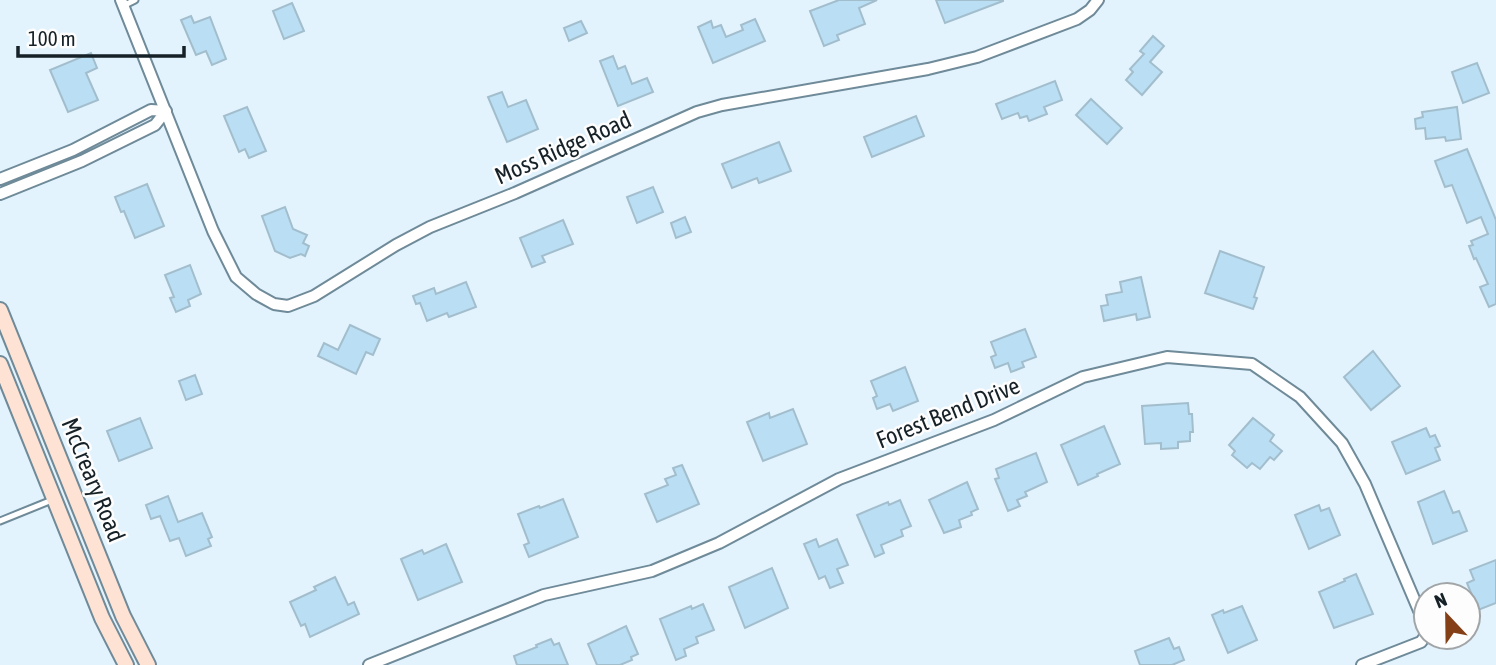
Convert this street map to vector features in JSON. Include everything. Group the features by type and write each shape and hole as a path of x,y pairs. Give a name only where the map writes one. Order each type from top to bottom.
{"main road":[{"name":"McCreary Road","path":"0,310 123,617 148,665"},
{"name":"McCreary Road","path":"0,364 102,618 126,665"}],"street":[{"name":"Moss Ridge Road","path":"122,3 213,230 236,277 274,304 288,306 314,296 430,227 697,113 722,105 928,69 977,57 1077,19 1098,0"},
{"path":"0,179 73,150 151,110 166,111"},
{"path":"0,194 82,161 155,125 166,111"},
{"name":"Forest Bend Drive","path":"369,665 544,594 652,571 719,543 839,479 994,420 1083,377 1167,357 1252,364 1300,397 1342,443 1365,484 1412,597"},
{"path":"1362,665 1412,646"}],"lane":[{"path":"122,3 135,0"},
{"path":"0,521 54,499"}],"building":[{"path":"839,0 877,0 859,8 865,24 837,35 839,40 824,46 810,11"},
{"path":"936,0 1003,0 1003,1 945,23"},
{"path":"292,3 304,31 284,39 273,11"},
{"path":"191,16 194,23 210,17 226,59 212,65 206,51 196,55 181,20"},
{"path":"755,19 765,41 713,63 698,27 711,21 713,28 721,25 726,37 743,30 741,25"},
{"path":"581,21 587,33 569,41 564,28"},
{"path":"1153,36 1164,46 1150,62 1162,72 1142,95 1126,80 1133,72 1130,69 1144,54 1140,51"},
{"path":"91,53 97,68 86,73 98,100 68,112 50,70"},
{"path":"613,56 618,69 625,66 632,84 647,78 653,92 618,106 600,61"},
{"path":"1477,63 1489,93 1463,103 1452,72"},
{"path":"1055,81 1062,100 1044,107 1047,114 1029,121 1027,116 1020,118 1018,113 1002,119 996,104"},
{"path":"502,92 508,107 526,100 538,129 507,142 488,97"},
{"path":"1091,99 1122,128 1107,144 1076,115"},
{"path":"247,107 266,151 249,158 245,149 239,152 224,116"},
{"path":"1457,107 1461,139 1426,139 1425,128 1416,129 1415,119 1423,117 1422,112"},
{"path":"916,116 924,136 872,157 864,137"},
{"path":"779,142 791,171 759,183 757,178 732,188 722,164"},
{"path":"1467,149 1496,220 1496,304 1489,307 1480,287 1488,284 1469,246 1473,245 1471,241 1488,234 1481,217 1467,223 1452,185 1445,187 1435,161"},
{"path":"147,184 164,226 135,238 115,197"},
{"path":"653,187 663,212 637,223 627,197"},
{"path":"285,207 293,229 307,235 303,243 309,246 305,256 301,254 290,258 275,251 262,216"},
{"path":"685,217 691,232 676,238 671,223"},
{"path":"563,220 573,244 542,256 545,262 532,267 520,238"},
{"path":"1220,251 1264,267 1253,309 1205,293"},
{"path":"190,265 201,294 188,300 190,306 176,312 170,298 174,297 165,275"},
{"path":"1141,277 1150,317 1137,320 1136,314 1104,321 1101,306 1108,305 1106,295 1122,292 1120,282"},
{"path":"466,282 476,307 449,317 447,313 427,321 420,303 416,304 413,296 434,288 436,294"},
{"path":"350,325 380,339 373,355 366,352 356,374 318,356 324,343 338,350"},
{"path":"1025,329 1036,357 1022,362 1024,367 1011,372 1008,363 995,368 991,357 996,355 991,342"},
{"path":"1373,351 1400,386 1371,410 1344,377"},
{"path":"905,367 918,401 893,411 890,404 877,409 873,398 877,396 871,381"},
{"path":"195,375 202,394 186,400 179,381"},
{"path":"1188,403 1193,432 1190,432 1190,441 1178,442 1178,448 1161,449 1161,443 1145,444 1142,406"},
{"path":"793,409 807,444 763,461 747,422 769,413 770,418"},
{"path":"140,418 152,448 119,461 107,431"},
{"path":"1253,418 1274,435 1270,441 1282,451 1274,460 1270,457 1260,469 1252,463 1247,468 1232,455 1235,451 1229,445"},
{"path":"1104,426 1120,464 1078,485 1061,445"},
{"path":"1426,428 1430,437 1435,435 1440,446 1435,448 1440,460 1406,474 1392,442"},
{"path":"1036,453 1047,482 1025,492 1027,496 1017,500 1020,506 1008,511 995,479 999,478 996,469"},
{"path":"682,465 699,504 657,522 645,494 668,485 665,479 676,475 673,468"},
{"path":"967,482 978,509 971,512 972,515 959,520 961,527 944,533 929,500"},
{"path":"1444,491 1453,513 1459,511 1467,531 1433,544 1418,502"},
{"path":"168,496 178,522 202,513 212,537 208,539 211,546 186,556 179,538 170,541 160,516 151,519 146,505"},
{"path":"563,499 578,537 529,557 524,545 529,543 518,514"},
{"path":"900,500 911,526 901,530 903,536 881,545 884,553 875,557 857,515"},
{"path":"1319,505 1321,511 1329,508 1340,535 1309,549 1295,515"},
{"path":"816,539 819,547 837,539 848,565 837,569 843,583 830,588 825,576 819,579 804,544"},
{"path":"446,544 462,582 418,600 401,559 422,550 424,554"},
{"path":"1496,560 1496,603 1482,608 1482,581 1472,581 1474,580 1470,570"},
{"path":"772,568 788,608 745,628 729,587"},
{"path":"1356,574 1373,614 1334,628 1319,592"},
{"path":"335,577 348,605 354,602 359,614 310,637 305,624 301,626 290,602 316,590 314,587"},
{"path":"703,604 714,630 696,637 698,643 684,649 686,656 676,660 660,619"},
{"path":"1242,606 1257,640 1228,653 1212,615"},
{"path":"626,626 638,654 620,665 597,665 588,644"},
{"path":"1169,638 1174,649 1179,647 1184,660 1172,665 1140,665 1135,651"},
{"path":"551,639 554,645 559,643 568,665 517,665 514,656"}]}
